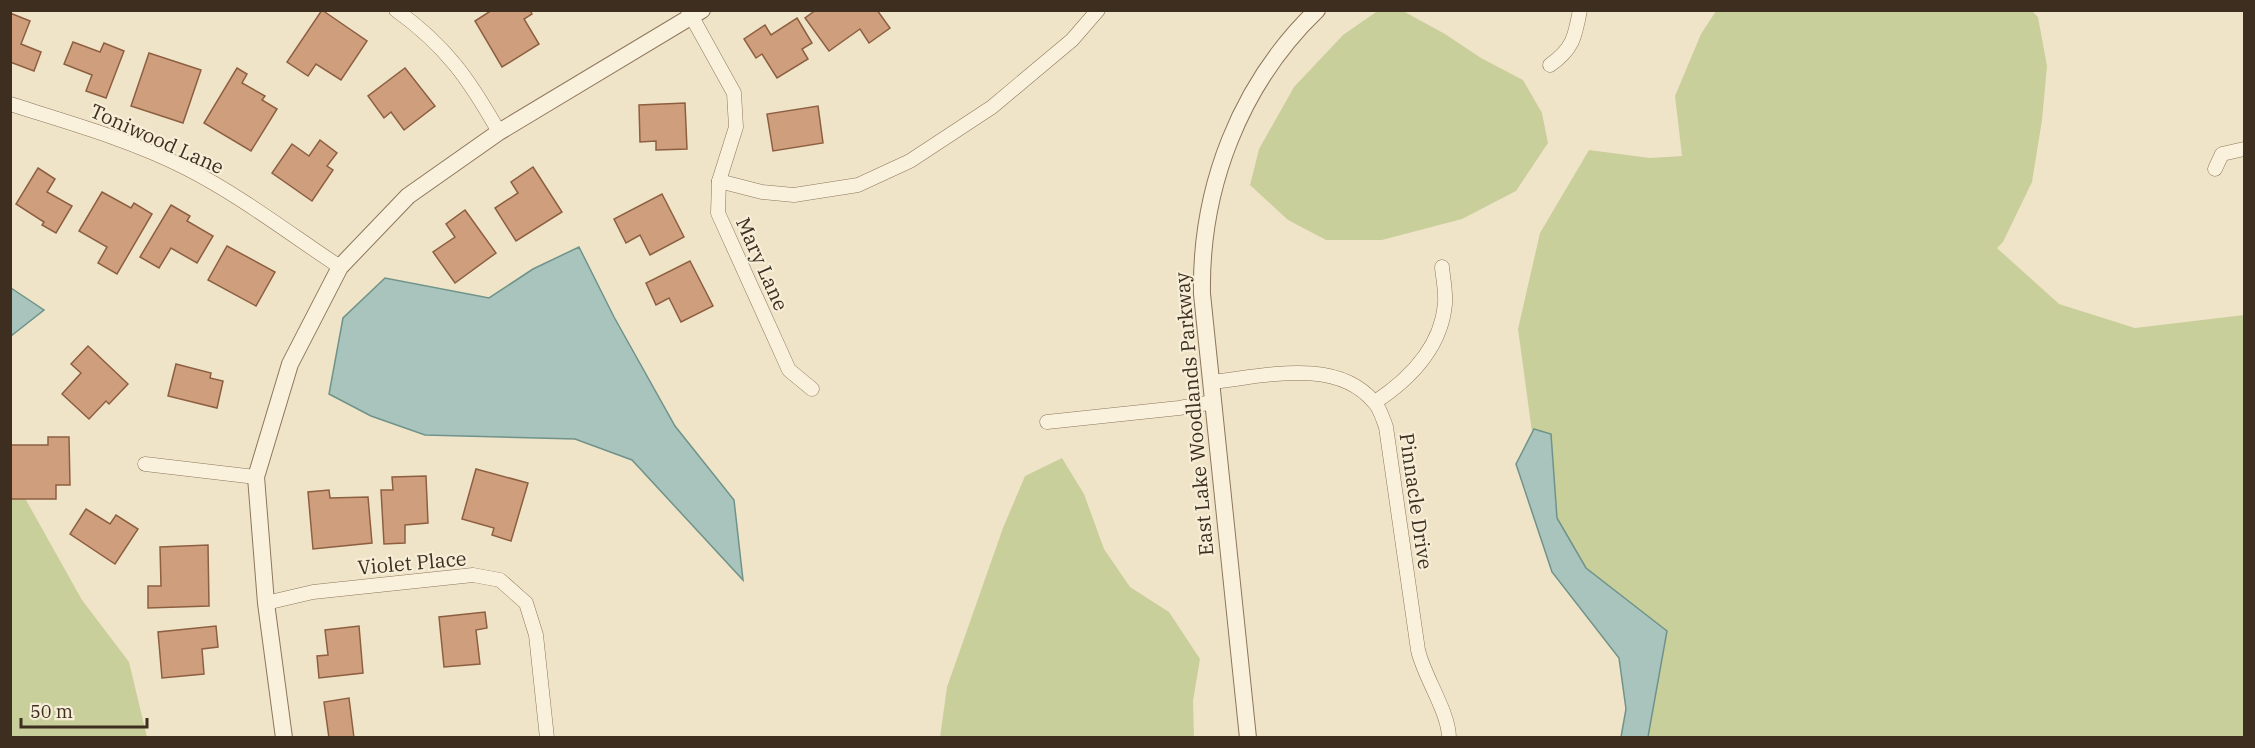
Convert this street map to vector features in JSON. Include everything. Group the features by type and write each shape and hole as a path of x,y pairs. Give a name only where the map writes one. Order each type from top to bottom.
{"street":[{"path":"396,10 424,30 450,57 479,95 499,132"},
{"path":"719,182 762,192 794,195 858,185 910,161 992,107 1072,40 1098,10"},
{"name":"East Lake Woodlands Parkway","path":"1248,738 1202,294 1202,268 1210,203 1221,159 1237,122 1255,89 1282,50 1317,10"},
{"path":"1550,65 1564,55 1572,44 1580,10"},
{"path":"284,738 266,603 256,477 290,364 340,267 408,196 499,132 694,13"},
{"name":"Mary Lane","path":"694,13 734,93 736,127 719,182 718,213 789,370 812,389"},
{"name":"Toniwood Lane","path":"10,104 96,131 185,168 224,189 340,267"},
{"path":"2215,170 2222,154 2244,149"},
{"path":"1375,402 1407,379 1432,346 1445,304 1442,267"},
{"name":"Pinnacle Drive","path":"1211,382 1310,371 1337,376 1360,388 1375,402 1386,427 1418,650 1422,666 1449,731 1449,738"},
{"path":"1047,422 1179,408 1213,402"},
{"path":"145,464 256,477"},
{"name":"Violet Place","path":"266,603 313,592 473,575 500,580 526,603 536,636 547,738"}],"green space":[{"path":"1379,10 1403,11 1445,34 1481,58 1523,80 1542,113 1548,143 1516,191 1462,219 1382,240 1326,240 1288,220 1250,185 1259,149 1294,87 1343,35"},
{"path":"1716,11 2032,11 2038,17 2047,66 2042,120 2032,182 2003,242 1997,248 2059,304 2135,328 2244,315 2244,737 1648,737 1667,631 1586,568 1557,518 1551,435 1534,429 1532,432 1518,329 1540,233 1589,150 1650,158 1682,156 1675,96 1701,34"},
{"path":"10,452 21,491 82,600 129,662 147,737 11,737"},
{"path":"1062,458 1084,494 1104,549 1130,587 1169,612 1200,659 1193,701 1194,737 940,737 947,687 1003,528 1025,476"}],"water":[{"path":"579,247 614,317 675,426 734,500 743,580 632,460 575,439 425,435 371,416 329,394 343,318 385,278 489,298 533,269"},
{"path":"11,288 44,310 11,336"},
{"path":"1534,429 1551,434 1557,518 1586,568 1667,631 1648,737 1621,737 1626,709 1619,658 1552,572 1516,464"}],"building":[{"path":"322,10 367,41 341,80 316,64 308,76 287,62"},
{"path":"492,10 530,10 532,14 524,19 539,44 502,67 475,21"},
{"path":"816,10 877,10 890,28 869,43 860,29 829,51 805,18"},
{"path":"10,13 30,21 21,44 41,52 34,71 10,62"},
{"path":"797,18 812,43 802,49 808,59 777,78 762,54 756,58 744,39 765,25 771,35"},
{"path":"73,42 100,52 104,43 124,51 106,98 86,91 92,75 64,64"},
{"path":"149,53 201,70 183,123 131,106"},
{"path":"237,68 247,74 242,83 265,96 262,100 277,109 251,151 204,123"},
{"path":"405,68 435,106 404,130 391,112 384,118 368,96"},
{"path":"685,103 687,149 656,150 656,141 640,142 639,105"},
{"path":"818,106 823,143 773,151 767,114"},
{"path":"320,140 337,153 327,166 333,170 312,201 272,173 292,144 309,156"},
{"path":"533,167 562,212 516,241 495,208 518,193 511,182"},
{"path":"38,168 55,179 47,192 72,206 56,233 42,225 44,222 16,204"},
{"path":"102,192 131,208 134,203 152,214 117,274 98,263 107,247 79,231"},
{"path":"662,194 684,237 650,255 640,235 626,243 614,219"},
{"path":"171,205 190,216 187,221 213,236 197,263 171,248 159,268 140,257"},
{"path":"465,210 496,253 455,283 433,252 455,237 446,224"},
{"path":"227,246 275,272 256,306 208,280"},
{"path":"690,261 713,306 681,322 669,298 656,305 646,283"},
{"path":"88,346 128,384 109,404 106,401 89,419 62,394 81,373 71,364"},
{"path":"176,364 211,373 210,378 223,381 217,408 168,396"},
{"path":"48,437 69,437 70,485 56,485 56,499 10,499 10,445 48,445"},
{"path":"476,469 528,483 511,541 492,535 494,528 462,519"},
{"path":"426,476 428,523 405,525 405,543 384,544 381,490 393,490 392,477"},
{"path":"329,490 330,498 368,497 372,543 313,549 308,492"},
{"path":"86,509 110,524 116,515 138,529 115,564 70,534"},
{"path":"208,545 209,606 148,608 148,586 161,586 160,547"},
{"path":"485,612 487,628 476,630 480,664 444,667 439,617"},
{"path":"216,626 218,647 202,649 204,674 162,678 158,632"},
{"path":"359,626 363,673 319,678 317,656 328,655 325,630"},
{"path":"349,698 354,738 329,738 324,702"}]}
